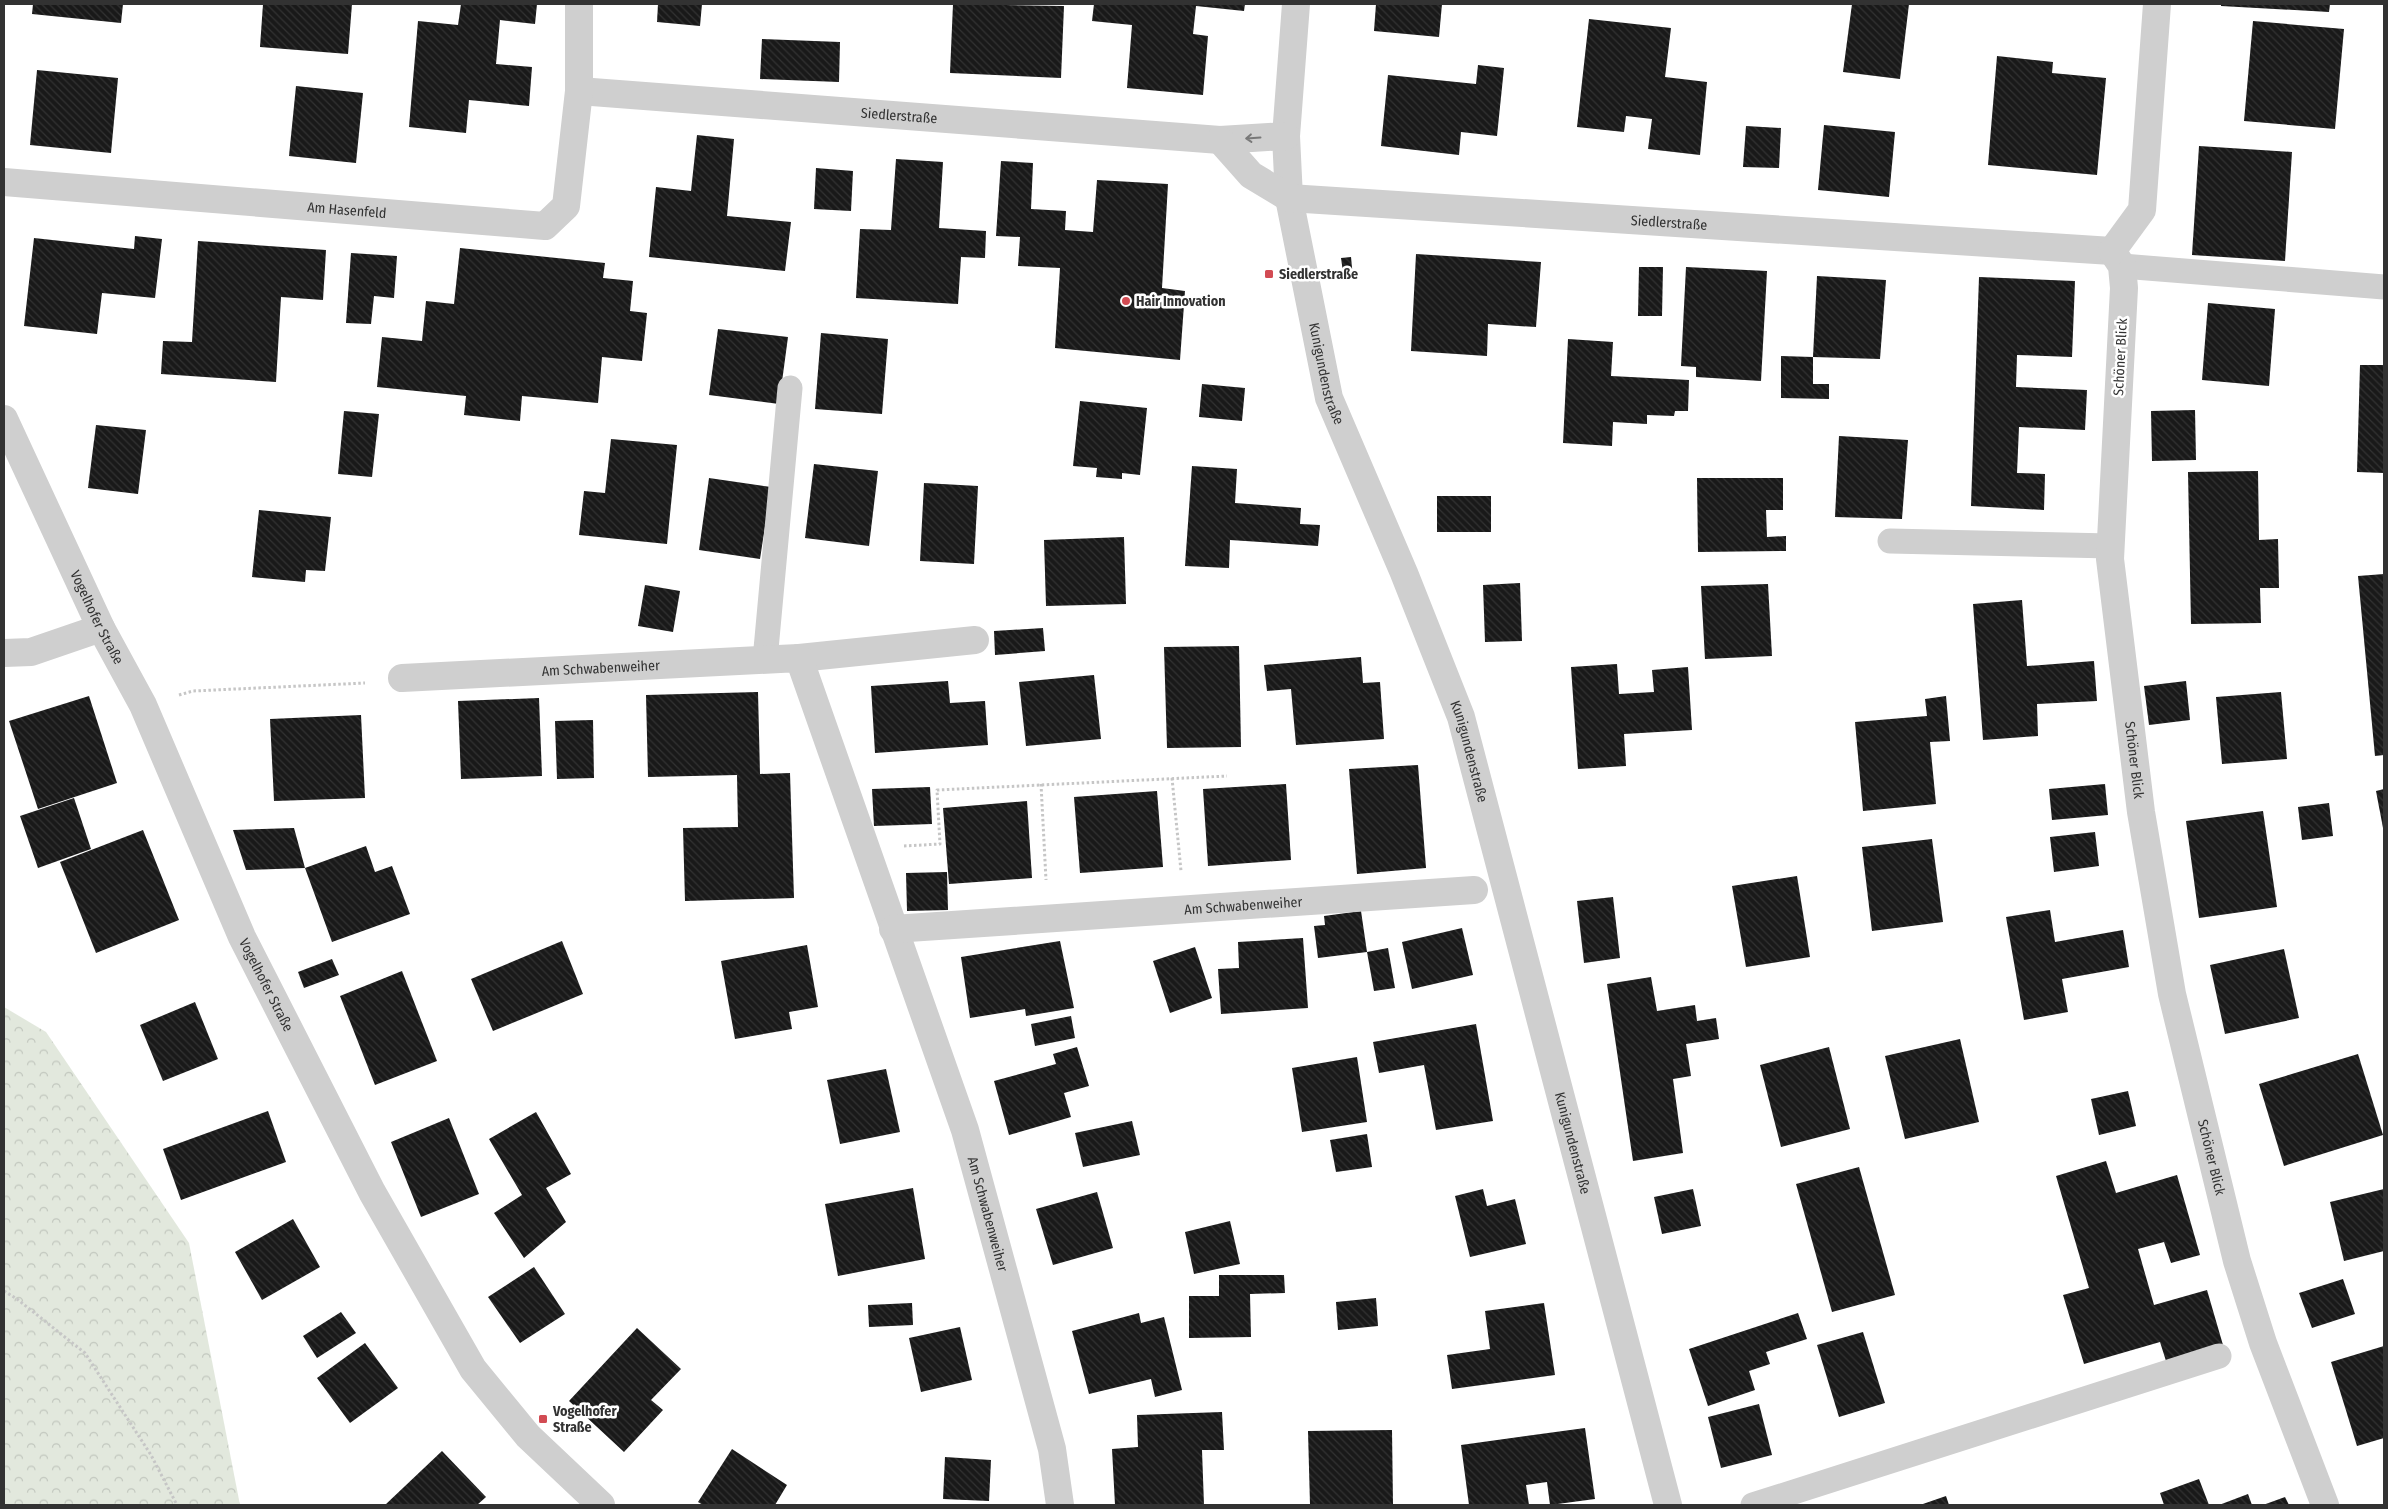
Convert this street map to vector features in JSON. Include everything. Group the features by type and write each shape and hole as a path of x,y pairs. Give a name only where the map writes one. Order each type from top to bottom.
{"street":[{"name":"Am Hasenfeld","path":"4,182 545,226 566,206 579,91 579,4"},
{"name":"Kunigundenstraße","path":"1296,4 1286,136 1289,198 1329,398 1404,573 1461,718 1668,1505"},
{"path":"2117,259 2142,210 2157,4"},
{"name":"Siedlerstraße","path":"579,91 1220,140 1286,136"},
{"name":"Siedlerstraße","path":"1220,140 1251,175 1289,198 2117,259"},
{"name":"Schöner Blick","path":"2117,259 2124,288 2110,559 2140,812 2172,994 2237,1261 2263,1343 2325,1505"},
{"name":"Vogelhofer Straße","path":"4,419 101,628 142,705 242,937 372,1192 473,1369 528,1436 600,1505"},
{"path":"4,653 31,652 101,628"},
{"name":"Am Schwabenweiher","path":"402,678 799,658 975,640"},
{"name":"Am Schwabenweiher","path":"799,658 965,1130 1052,1449 1060,1505"},
{"name":"Am Schwabenweiher","path":"893,929 1474,890"}],"lane":[{"path":"2117,259 2384,287"},
{"path":"765,660 790,388"},
{"path":"1890,541 2111,546"},
{"path":"1753,1505 2219,1356"}],"path":[{"path":"142,705 193,690 346,685 402,678"},
{"path":"865,848 940,844 937,790 1227,776"},
{"path":"1172,778 1184,909"},
{"path":"1041,784 1048,918"},
{"path":"4,1292 17,1299 85,1353 151,1455 177,1505"}],"green space":[{"path":"4,1007 46,1032 189,1243 240,1505 4,1505"}],"building":[{"path":"33,4 123,4 121,23 32,14"},
{"path":"263,4 352,4 348,54 260,47"},
{"path":"461,4 537,4 535,24 500,20 496,64 532,67 529,106 469,100 466,133 409,127 418,21 458,25"},
{"path":"658,4 702,4 700,26 657,22"},
{"path":"953,4 1064,6 1061,78 950,73"},
{"path":"1094,4 1245,4 1244,11 1196,6 1193,34 1208,36 1203,95 1127,88 1132,25 1092,21"},
{"path":"1376,4 1442,4 1439,37 1374,31"},
{"path":"1852,4 1909,4 1900,79 1843,72"},
{"path":"2221,4 2330,4 2329,12 2221,6"},
{"path":"1589,19 1671,28 1665,77 1707,82 1700,155 1648,149 1652,119 1626,116 1624,132 1577,127"},
{"path":"2253,21 2344,29 2335,129 2244,121"},
{"path":"762,39 840,42 839,82 760,79"},
{"path":"1997,56 2053,62 2052,73 2106,78 2097,175 1988,165"},
{"path":"1478,65 1504,68 1497,136 1461,132 1459,155 1381,146 1388,75 1476,84"},
{"path":"37,70 118,78 111,153 30,145"},
{"path":"296,86 363,93 356,163 289,156"},
{"path":"1824,125 1895,132 1889,197 1818,190"},
{"path":"1746,126 1781,128 1779,168 1743,167"},
{"path":"697,135 734,139 727,216 791,222 785,271 649,257 656,187 691,191"},
{"path":"2199,146 2292,152 2285,261 2192,255"},
{"path":"896,159 943,162 939,228 986,231 985,258 961,257 958,304 856,298 860,229 891,230"},
{"path":"1001,161 1033,163 1031,209 1066,211 1065,230 1093,232 1097,180 1168,184 1162,288 1185,291 1180,360 1055,348 1060,268 1018,266 1020,237 996,236"},
{"path":"816,168 853,171 851,211 814,209"},
{"path":"135,236 162,239 155,298 102,293 97,334 24,326 34,238 134,249"},
{"path":"198,241 326,250 323,300 281,297 276,382 161,374 163,341 192,342"},
{"path":"460,248 605,263 603,278 633,281 630,311 647,313 642,361 602,357 598,403 522,396 520,421 464,415 466,396 377,387 382,337 422,341 426,301 454,304"},
{"path":"351,253 397,256 394,298 374,296 371,324 346,323"},
{"path":"1416,254 1541,262 1536,327 1488,324 1487,356 1411,351"},
{"path":"1351,257 1353,278 1344,279 1341,258"},
{"path":"1639,267 1663,267 1662,316 1638,316"},
{"path":"1686,267 1767,271 1761,381 1696,377 1696,367 1681,366"},
{"path":"1817,276 1886,280 1880,359 1813,357"},
{"path":"1979,277 2075,281 2072,357 2017,355 2016,387 2087,390 2085,430 2019,427 2017,473 2045,474 2044,510 1971,506"},
{"path":"2208,303 2275,309 2269,386 2202,380"},
{"path":"718,329 788,337 779,404 709,395"},
{"path":"821,333 888,339 882,414 815,409"},
{"path":"1568,339 1613,342 1611,376 1689,380 1688,411 1675,411 1674,416 1647,415 1647,424 1613,422 1612,446 1563,443"},
{"path":"1781,356 1813,357 1813,384 1829,384 1829,399 1781,398"},
{"path":"2360,365 2384,365 2384,473 2357,472"},
{"path":"1202,384 1245,388 1242,421 1199,417"},
{"path":"1080,401 1147,408 1140,475 1122,473 1122,479 1096,477 1097,468 1073,466"},
{"path":"2195,410 2196,460 2152,461 2151,411"},
{"path":"344,411 379,414 372,477 338,474"},
{"path":"96,425 146,430 138,494 88,488"},
{"path":"1839,436 1908,440 1902,519 1835,517"},
{"path":"611,439 677,445 667,544 579,535 584,491 605,493"},
{"path":"814,464 878,471 869,546 805,538"},
{"path":"1192,466 1237,469 1235,503 1301,508 1300,524 1320,525 1318,546 1230,540 1229,568 1185,566"},
{"path":"2258,471 2259,540 2278,539 2279,588 2260,588 2261,623 2191,624 2188,472"},
{"path":"709,478 771,487 760,559 699,550"},
{"path":"1697,478 1783,478 1783,510 1766,510 1767,537 1786,536 1786,551 1698,552"},
{"path":"924,483 978,486 974,564 920,561"},
{"path":"1437,496 1491,496 1491,532 1437,532"},
{"path":"259,510 331,517 325,571 306,570 305,582 252,577"},
{"path":"1124,537 1126,604 1046,606 1044,540"},
{"path":"2384,574 2384,755 2375,756 2358,576"},
{"path":"1520,583 1522,641 1485,642 1483,585"},
{"path":"1768,584 1772,656 1705,659 1701,586"},
{"path":"645,585 680,591 673,632 638,626"},
{"path":"2022,600 2027,666 2094,661 2097,701 2037,704 2038,736 1983,740 1973,604"},
{"path":"1043,628 1045,651 995,655 994,631"},
{"path":"1239,646 1241,747 1167,748 1164,647"},
{"path":"1361,657 1363,683 1380,682 1384,739 1296,745 1291,689 1267,691 1264,665"},
{"path":"1617,664 1619,694 1654,692 1652,670 1688,667 1692,730 1624,734 1626,766 1578,769 1571,667"},
{"path":"1094,675 1101,739 1026,746 1019,682"},
{"path":"948,681 950,703 985,701 988,745 875,753 871,686"},
{"path":"2186,681 2190,720 2149,725 2144,686"},
{"path":"758,692 760,774 790,773 794,898 685,901 683,828 738,827 737,775 648,777 646,695"},
{"path":"2281,692 2287,759 2222,764 2216,697"},
{"path":"89,696 117,783 38,809 9,721"},
{"path":"1946,696 1950,741 1930,742 1936,804 1863,811 1855,722 1927,716 1925,699"},
{"path":"539,698 542,776 461,779 458,701"},
{"path":"361,715 365,798 274,801 270,719"},
{"path":"593,720 594,778 557,779 555,721"},
{"path":"1418,765 1426,868 1357,874 1349,769"},
{"path":"1286,784 1291,860 1208,866 1203,789"},
{"path":"2105,784 2108,815 2052,820 2049,789"},
{"path":"930,787 932,824 874,826 872,789"},
{"path":"2384,789 2384,828 2383,828 2376,791"},
{"path":"1157,791 1163,867 1080,873 1074,797"},
{"path":"74,798 91,849 38,868 20,816"},
{"path":"1027,801 1032,878 949,884 943,808"},
{"path":"2329,803 2333,836 2302,840 2298,807"},
{"path":"2263,811 2277,907 2199,918 2186,821"},
{"path":"294,828 305,868 246,870 233,830"},
{"path":"143,830 179,920 96,953 60,862"},
{"path":"2095,832 2099,866 2054,872 2050,837"},
{"path":"1932,839 1943,922 1872,931 1862,847"},
{"path":"366,846 375,872 392,866 410,914 332,942 305,868"},
{"path":"947,872 948,910 907,911 906,873"},
{"path":"1797,876 1810,957 1746,967 1732,886"},
{"path":"1613,897 1620,958 1584,963 1577,901"},
{"path":"2050,910 2055,942 2123,930 2129,967 2062,979 2068,1012 2024,1020 2006,917"},
{"path":"1361,911 1367,952 1318,958 1314,926 1325,925 1324,916"},
{"path":"1462,928 1473,975 1412,989 1402,942"},
{"path":"1303,938 1308,1008 1221,1014 1218,969 1239,968 1238,942"},
{"path":"562,941 583,994 493,1031 471,979"},
{"path":"1060,941 1074,1008 1026,1016 1025,1009 970,1018 961,957"},
{"path":"807,945 818,1007 789,1012 792,1029 735,1039 721,961"},
{"path":"1195,947 1212,998 1170,1013 1153,961"},
{"path":"1388,948 1395,988 1374,991 1367,952"},
{"path":"2284,949 2299,1018 2225,1034 2210,965"},
{"path":"332,959 339,975 304,988 298,972"},
{"path":"402,971 437,1061 375,1085 340,996"},
{"path":"1651,977 1657,1011 1695,1005 1697,1021 1716,1018 1719,1039 1686,1044 1691,1076 1673,1079 1683,1153 1633,1161 1607,984"},
{"path":"195,1002 218,1059 163,1081 140,1025"},
{"path":"1071,1016 1075,1038 1035,1046 1031,1024"},
{"path":"1476,1024 1493,1121 1436,1130 1424,1065 1379,1073 1373,1042"},
{"path":"1960,1039 1979,1122 1905,1139 1885,1056"},
{"path":"1077,1047 1089,1086 1064,1093 1071,1117 1009,1135 994,1081 1056,1064 1053,1054"},
{"path":"1829,1047 1850,1129 1781,1147 1760,1065"},
{"path":"2358,1054 2383,1135 2284,1166 2259,1084"},
{"path":"1357,1057 1367,1122 1302,1132 1292,1068"},
{"path":"886,1069 900,1132 840,1144 827,1080"},
{"path":"2128,1091 2136,1126 2099,1135 2091,1099"},
{"path":"268,1111 286,1162 181,1200 163,1149"},
{"path":"536,1112 571,1174 546,1188 566,1222 524,1258 494,1213 522,1195 489,1139"},
{"path":"449,1118 479,1194 421,1217 391,1142"},
{"path":"1132,1121 1140,1155 1083,1167 1075,1133"},
{"path":"1367,1134 1372,1167 1336,1172 1330,1140"},
{"path":"2106,1161 2116,1193 2177,1175 2200,1255 2171,1263 2164,1242 2138,1249 2154,1305 2207,1290 2223,1345 2166,1361 2160,1342 2084,1364 2063,1295 2089,1288 2056,1176"},
{"path":"1859,1167 1895,1295 1832,1312 1796,1184"},
{"path":"913,1188 925,1259 838,1276 825,1204"},
{"path":"1483,1189 1487,1206 1515,1199 1526,1244 1470,1257 1455,1196"},
{"path":"1693,1189 1701,1226 1662,1234 1654,1197"},
{"path":"2384,1189 2384,1251 2344,1261 2330,1202"},
{"path":"1097,1192 1113,1248 1053,1265 1036,1209"},
{"path":"293,1219 320,1267 262,1300 235,1252"},
{"path":"1230,1221 1240,1264 1194,1274 1185,1232"},
{"path":"534,1267 565,1314 520,1343 488,1297"},
{"path":"1219,1275 1284,1275 1285,1293 1250,1294 1251,1337 1189,1338 1189,1296 1219,1296"},
{"path":"2343,1279 2355,1314 2312,1328 2299,1293"},
{"path":"1376,1298 1378,1326 1338,1330 1336,1302"},
{"path":"912,1303 913,1325 869,1327 868,1305"},
{"path":"1544,1303 1555,1375 1452,1389 1447,1355 1490,1349 1485,1311"},
{"path":"341,1312 356,1333 317,1358 303,1336"},
{"path":"1139,1313 1141,1323 1164,1317 1182,1390 1155,1397 1151,1379 1089,1394 1072,1331"},
{"path":"1798,1313 1807,1339 1766,1352 1770,1364 1749,1371 1755,1390 1708,1406 1689,1349"},
{"path":"960,1327 972,1380 921,1392 909,1338"},
{"path":"637,1328 681,1369 651,1400 663,1410 624,1452 569,1401"},
{"path":"1863,1332 1885,1403 1839,1417 1817,1345"},
{"path":"365,1343 398,1388 350,1423 317,1378"},
{"path":"2384,1346 2384,1438 2357,1446 2331,1362"},
{"path":"1759,1404 1772,1455 1721,1468 1708,1417"},
{"path":"1222,1412 1224,1450 1202,1450 1204,1505 1115,1505 1112,1449 1138,1447 1137,1415"},
{"path":"1585,1428 1595,1499 1550,1505 1547,1482 1526,1485 1529,1505 1469,1505 1461,1445"},
{"path":"1392,1430 1393,1505 1310,1505 1308,1431"},
{"path":"732,1449 787,1485 775,1505 703,1505 698,1502"},
{"path":"442,1451 486,1497 477,1505 385,1505"},
{"path":"945,1457 991,1460 989,1501 943,1499"},
{"path":"2199,1479 2209,1505 2164,1505 2160,1493"},
{"path":"2248,1494 2252,1505 2219,1505"},
{"path":"1946,1496 1949,1505 1920,1505"},
{"path":"2285,1497 2289,1505 2263,1505"}],"place":[{"name":"Siedlerstraße","path":"1269,274"},
{"name":"Hair Innovation","path":"1126,301"},
{"name":"Vogelhofer Straße","path":"543,1419"}]}
